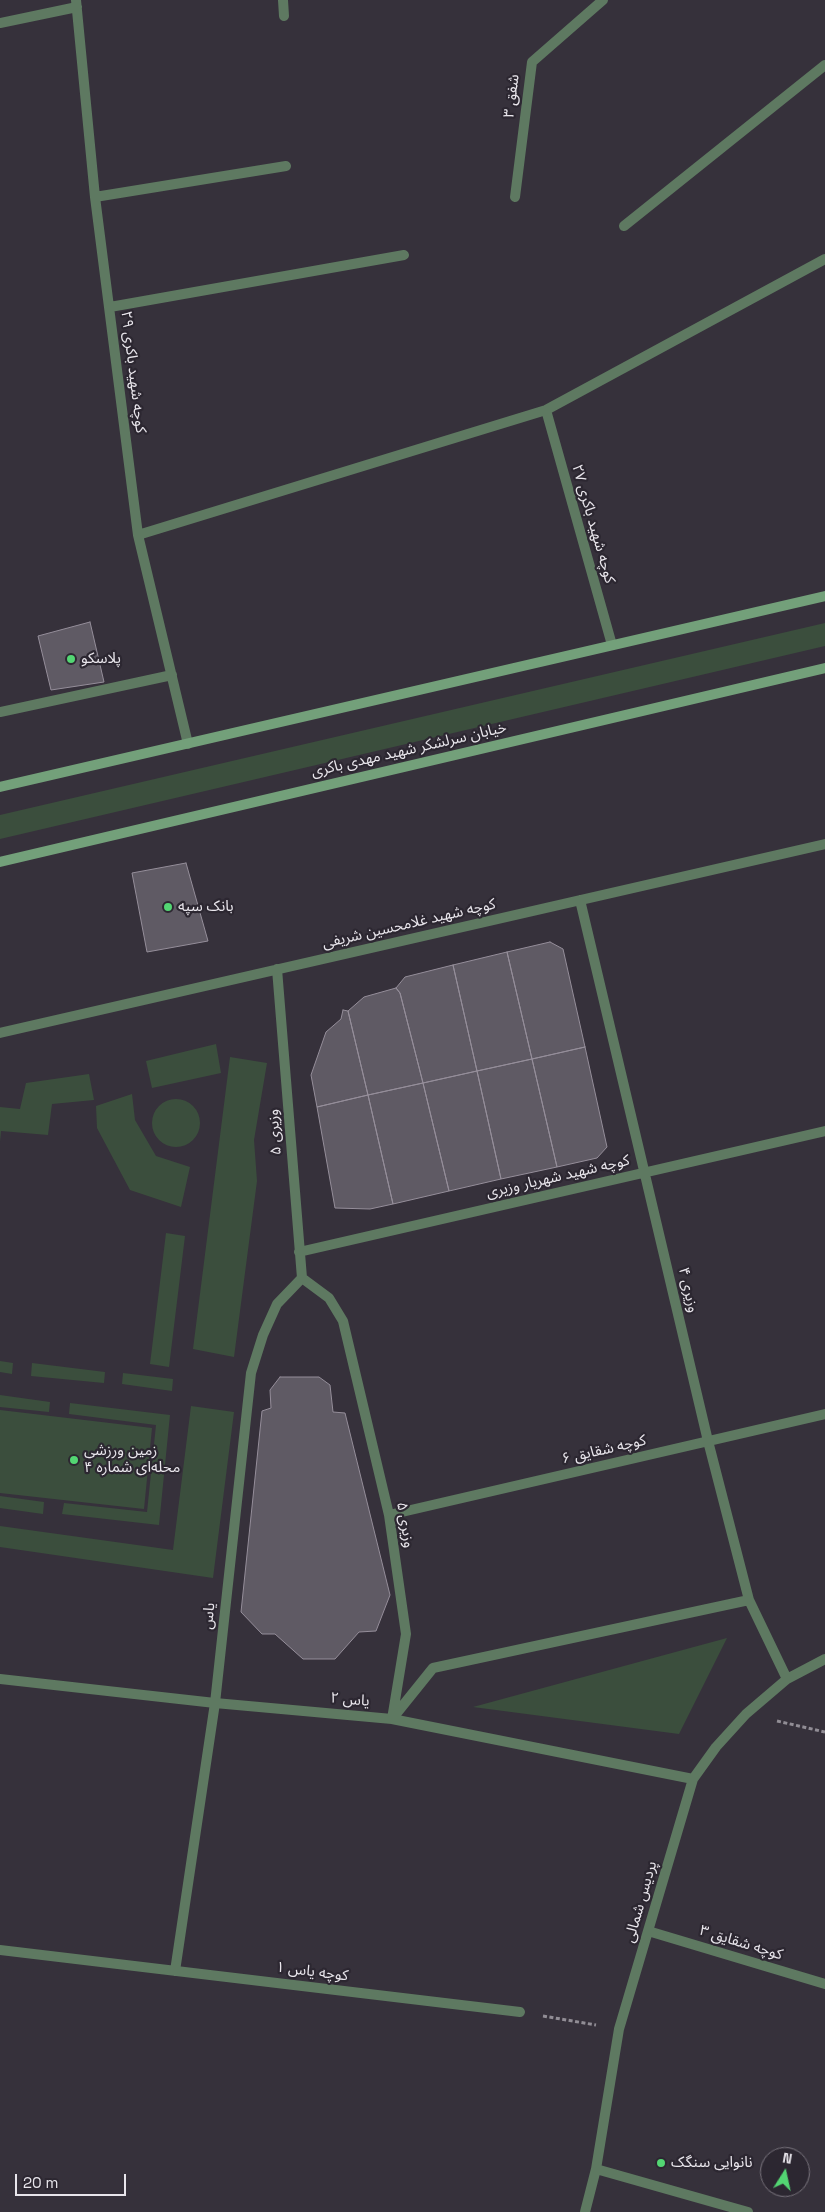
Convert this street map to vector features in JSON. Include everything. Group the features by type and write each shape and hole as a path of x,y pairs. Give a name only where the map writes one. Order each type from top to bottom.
{"main road":[{"path":"0,787 825,596"},
{"name":"خیابان سرلشکر شهید مهدی باکری","path":"0,862 825,668"}],"street":[{"path":"282,0 284,16"},
{"name":"شفق ۳","path":"515,198 532,62 603,0"},
{"path":"0,23 76,4"},
{"name":"کوچه شهید باکری ۲۹","path":"76,4 95,196 138,535 188,744"},
{"path":"624,226 825,65"},
{"path":"95,196 286,166"},
{"path":"110,307 404,255"},
{"path":"138,535 546,410 825,259"},
{"name":"کوچه شهید باکری ۲۷","path":"546,410 612,646"},
{"path":"0,712 172,675"},
{"name":"کوچه شهید غلامحسین شریفی","path":"0,1033 825,844"},
{"name":"وزیری ۴","path":"580,900 708,1441 749,1600 787,1679"},
{"name":"وزیری ۵","path":"276,969 302,1278 330,1298 343,1321 389,1515 406,1634 392,1719"},
{"name":"کوچه شهید شهریار وزیری","path":"299,1252 825,1131"},
{"name":"یاس","path":"175,1971 215,1703 251,1373 263,1335 277,1304 302,1278"},
{"name":"کوچه شقایق ۶","path":"389,1515 825,1414"},
{"path":"392,1719 433,1668 749,1600"},
{"name":"پردیس شمالی","path":"585,2212 596,2169 619,2028 692,1779 716,1747 746,1714 787,1679 825,1659"},
{"name":"یاس ۲","path":"0,1679 215,1703 392,1719 692,1779"},
{"name":"کوچه شقایق ۳","path":"648,1931 825,1984"},
{"name":"کوچه یاس ۱","path":"0,1950 520,2012"},
{"path":"596,2169 748,2212"}],"path":[{"path":"746,1714 825,1732"},
{"path":"520,2012 619,2028"}],"green space":[{"path":"825,623 825,646 0,839 0,815"},
{"path":"216,1044 221,1073 152,1088 146,1061"},
{"path":"230,1057 267,1063 254,1140 257,1181 234,1357 193,1349"},
{"path":"89,1074 94,1100 52,1104 48,1135 1,1131 0,1142 0,1107 20,1109 26,1083"},
{"path":"132,1094 135,1120 156,1156 190,1167 181,1207 130,1190 97,1128 96,1106"},
{"path":"171,1099 181,1099 190,1103 196,1109 199,1114 199,1132 190,1143 181,1147 171,1147 162,1143 156,1137 152,1128 152,1118 156,1109 162,1103"},
{"path":"166,1233 185,1236 169,1367 150,1364"},
{"path":"0,1361 13,1363 12,1374 0,1372"},
{"path":"32,1363 105,1372 104,1383 31,1376"},
{"path":"123,1373 173,1379 172,1391 122,1384"},
{"path":"0,1395 50,1402 49,1412 0,1407"},
{"path":"70,1403 170,1415 159,1525 62,1514 64,1503 147,1512 156,1425 69,1414"},
{"path":"191,1406 234,1412 213,1578 0,1547 0,1526 173,1550"},
{"name":"زمین ورزشی محله‌ای شماره ۴","path":"0,1410 152,1428 144,1509 0,1493"},
{"path":"0,1496 44,1502 43,1514 0,1508"},
{"path":"727,1638 679,1734 473,1707"}],"building":[{"name":"پلاسکو","path":"90,622 104,682 51,690 38,636"},
{"name":"بانک سپه","path":"186,863 208,941 147,952 132,873"},
{"path":"550,942 563,949 585,1047 532,1059 507,952"},
{"path":"507,952 532,1059 477,1071 453,965"},
{"path":"453,965 477,1071 423,1083 400,993 396,988 405,977"},
{"path":"396,988 400,993 423,1083 368,1095 348,1011 364,997"},
{"path":"343,1010 348,1011 368,1095 317,1107 311,1075 326,1032 341,1019"},
{"path":"585,1047 607,1147 597,1158 557,1167 532,1059"},
{"path":"532,1059 557,1167 501,1179 477,1071"},
{"path":"477,1071 501,1179 449,1191 423,1083"},
{"path":"423,1083 449,1191 393,1204 368,1095"},
{"path":"368,1095 393,1204 370,1209 335,1208 317,1107"},
{"path":"280,1377 319,1377 330,1385 333,1412 345,1413 390,1595 376,1631 359,1632 335,1659 303,1659 275,1634 262,1634 241,1612 262,1411 271,1408 270,1390"}],"place":[{"name":"پلاسکو","path":"71,659"},
{"name":"بانک سپه","path":"168,907"},
{"name":"زمین ورزشی محله‌ای شماره ۴","path":"74,1460"},
{"name":"نانوایی سنگک","path":"661,2163"}]}
